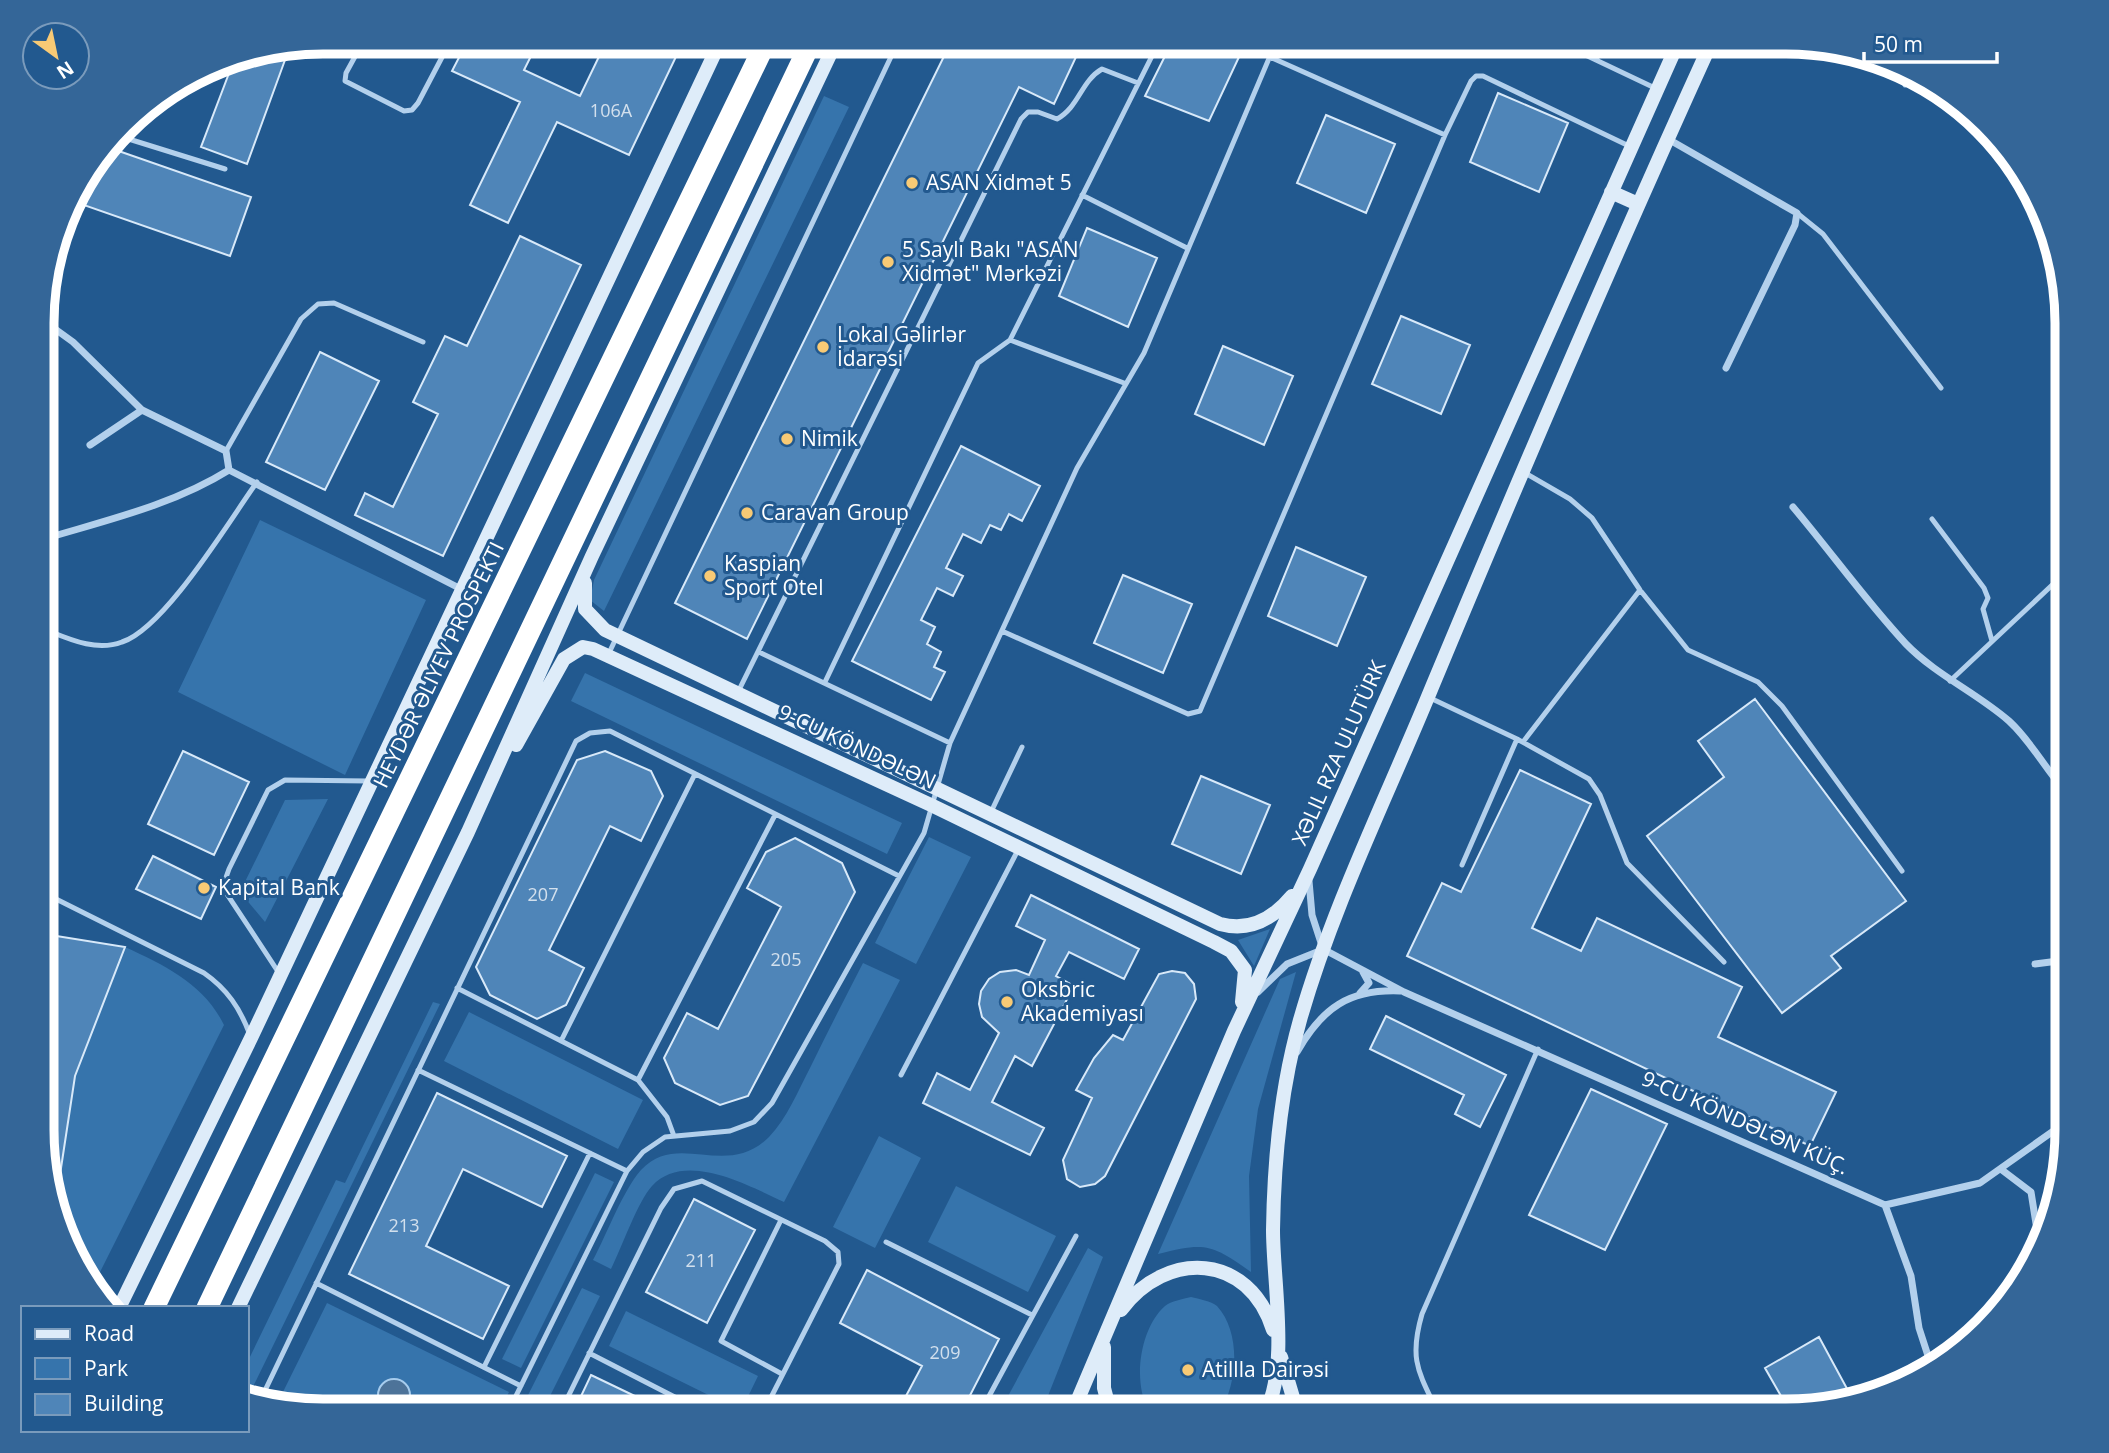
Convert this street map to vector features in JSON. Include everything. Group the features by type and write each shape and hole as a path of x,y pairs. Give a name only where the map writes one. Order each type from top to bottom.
{"highway":[{"name":"HEYDƏR ƏLIYEV PROSPEKTI","path":"155,1306 760,54"},
{"path":"210,1303 805,54"}],"main road":[{"path":"120,1306 251,1038 714,54"},
{"path":"239,1306 468,832 592,556 830,54"},
{"name":"XƏLIL RZA ULUTÜRK","path":"1107,1331 1234,1031 1310,869 1673,54"},
{"path":"1270,1399 1275,1382 1277,1344 1273,1224 1276,1169 1290,1065 1323,949 1353,871 1522,471 1637,204 1706,54"},
{"path":"1611,192 1637,204"},
{"name":"9-CU KÖNDƏLƏN","path":"592,556 583,590 585,610 597,624 617,636 1230,926 1250,926 1272,915 1294,894 1310,869"},
{"name":"9-CU KÖNDƏLƏN","path":"468,832 565,659 583,648 609,654 931,805 1231,951 1240,961 1246,980 1234,1031"},
{"path":"1078,1399 1107,1331 1130,1299 1150,1280 1185,1266 1205,1268 1242,1284 1255,1297 1269,1317 1294,1399"},
{"path":"1107,1331 1103,1369 1108,1399"}],"street":[{"path":"1667,139 1797,213 1795,225 1726,368"},
{"path":"54,328 73,342 142,410 226,451 229,470"},
{"path":"90,445 142,410"},
{"path":"229,470 257,482 461,589"},
{"path":"54,536 155,505 202,487 229,470"},
{"path":"1793,507 1907,645 1950,681 2000,714 2025,737 2055,777"},
{"path":"1234,1031 1258,992 1276,971 1302,956 1323,949 1309,901 1310,869"},
{"name":"9-CU KÖNDƏLƏN KÜÇ.","path":"1323,949 1404,992 1538,1049 1885,1205"},
{"path":"2035,964 2055,961"},
{"path":"1290,1065 1314,1025 1327,1012 1357,995 1369,983 1357,967"},
{"path":"1357,995 1404,992"},
{"path":"1929,1357 1919,1328 1910,1276 1885,1205 1927,1193 1962,1189 1980,1183 2055,1130"},
{"path":"2002,1170 2031,1192 2036,1226"}],"lane":[{"path":"356,54 346,73 345,81 404,111 412,110 418,103 444,54"},
{"path":"609,654 892,54"},
{"path":"825,682 978,363 1010,340 1153,54"},
{"path":"514,1399 627,1171 643,1152 665,1137 730,1131 754,1122 772,1103 923,832 950,743 1077,468 1124,383 1144,353 1271,54"},
{"path":"1583,54 1657,89"},
{"path":"1596,60 1599,54"},
{"path":"1270,57 1445,135"},
{"path":"738,693 1021,119 1028,112 1038,112 1057,119 1068,113 1090,75 1102,69 1138,83"},
{"path":"1002,631 1188,714 1200,711 1445,135 1471,81 1476,76 1483,76 1632,147"},
{"path":"1903,81 1905,85"},
{"path":"128,139 225,169"},
{"path":"1082,194 1187,248"},
{"path":"1797,213 1823,234 1941,388"},
{"path":"226,451 301,319 318,304 334,303 423,342"},
{"path":"1010,340 1124,383"},
{"path":"1522,471 1570,499 1592,518 1640,590 1688,650 1758,682 1782,706 1902,871"},
{"path":"54,633 87,645 122,642 150,625 257,482"},
{"path":"1932,519 1984,588 1988,598 1983,609 1992,642"},
{"path":"1950,681 2055,582"},
{"path":"1462,866 1520,741 1640,590"},
{"path":"759,652 950,743"},
{"path":"1429,696 1590,779 1600,795 1627,863 1724,962"},
{"path":"264,1392 576,741 590,733 610,731 899,876"},
{"path":"991,812 1022,747"},
{"path":"561,1041 695,774"},
{"path":"280,974 225,891 224,883 229,869 268,790 274,784 285,780 372,782"},
{"path":"638,1080 775,815"},
{"path":"901,1075 1020,848"},
{"path":"54,898 204,973 220,985 233,1000 243,1015 251,1038"},
{"path":"457,988 638,1080 667,1117 674,1136"},
{"path":"1431,1399 1417,1368 1414,1341 1422,1314 1538,1049"},
{"path":"418,1070 627,1171"},
{"path":"484,1367 590,1153"},
{"path":"566,1399 661,1208 674,1189 702,1181 825,1241 838,1252 839,1264 770,1399"},
{"path":"781,1220 721,1341 782,1374"},
{"path":"987,1399 1076,1236"},
{"path":"886,1242 1032,1315"},
{"path":"316,1283 521,1386"},
{"path":"589,1353 680,1399"}],"green space":[{"path":"824,96 849,107 604,611 590,600 594,580"},
{"path":"260,520 426,600 345,775 178,692"},
{"path":"585,673 902,823 887,854 571,701"},
{"path":"328,799 265,922 240,892 285,800"},
{"path":"929,837 971,857 916,964 875,943"},
{"path":"1270,929 1254,966 1238,940"},
{"path":"125,947 169,969 195,987 216,1011 224,1025 98,1276 75,1233 59,1182 75,1076"},
{"path":"863,963 900,980 784,1202 717,1174 682,1171 666,1176 652,1186 641,1202 611,1269 593,1260 627,1190 641,1170 655,1159 686,1153 736,1155 753,1149 769,1137 792,1104"},
{"path":"1296,972 1258,1109 1249,1176 1251,1272 1208,1248 1187,1248 1158,1254 1280,979"},
{"path":"433,1002 440,1004 252,1389 248,1388 248,1361 336,1180 345,1183"},
{"path":"469,1012 643,1100 618,1149 444,1061"},
{"path":"879,1136 921,1158 875,1248 833,1227"},
{"path":"595,1173 614,1182 521,1368 502,1359"},
{"path":"956,1186 1056,1236 1028,1292 928,1242"},
{"path":"1088,1248 1103,1257 1047,1399 1006,1399"},
{"path":"582,1288 600,1296 548,1399 526,1399"},
{"path":"1191,1297 1208,1301 1217,1306 1225,1317 1230,1329 1234,1358 1226,1399 1144,1399 1140,1371 1144,1341 1156,1316 1174,1301"},
{"path":"327,1303 509,1392 506,1399 323,1399 281,1395"},
{"path":"626,1311 758,1376 747,1399 717,1399 609,1346"}],"shaded area":[{"path":"388,1380 400,1380 409,1389 409,1399 379,1399 379,1389"}],"building":[{"path":"461,54 532,54 524,70 580,96 600,54 677,54 629,155 557,122 508,223 470,205 520,102 452,71"},
{"path":"945,54 1077,54 1054,104 1019,87 747,639 675,603"},
{"path":"1166,54 1240,54 1209,121 1145,96"},
{"path":"286,57 247,164 201,147 230,72 254,63"},
{"path":"1498,93 1568,123 1539,192 1470,162"},
{"path":"1326,115 1395,144 1366,213 1297,183"},
{"path":"117,150 251,197 230,256 82,204"},
{"path":"1087,228 1157,258 1128,327 1059,296"},
{"path":"520,236 581,265 443,556 355,515 365,493 393,507 438,414 413,402 445,336 467,346"},
{"path":"1401,316 1470,345 1441,414 1372,384"},
{"path":"1223,346 1293,376 1264,445 1195,414"},
{"path":"320,352 379,381 325,490 266,462"},
{"path":"961,446 1040,486 1022,521 1009,514 1001,530 990,525 981,543 963,534 946,568 963,576 953,596 937,588 921,620 935,627 927,644 941,652 934,667 945,672 931,700 852,661"},
{"path":"1296,547 1366,577 1337,646 1268,616"},
{"path":"1123,575 1192,604 1163,673 1094,643"},
{"path":"1755,699 1906,901 1831,956 1841,968 1782,1013 1647,836 1724,777 1698,741"},
{"path":"183,751 249,782 214,855 148,824"},
{"path":"605,751 651,771 663,796 641,841 610,826 549,950 584,968 566,1005 537,1019 490,995 476,967 577,760"},
{"path":"1520,770 1591,804 1532,928 1581,951 1597,918 1742,987 1718,1037 1836,1092 1810,1146 1407,956 1442,883 1461,892"},
{"path":"1201,776 1270,805 1241,874 1172,844"},
{"path":"795,838 842,863 855,892 748,1096 720,1105 675,1083 664,1058 687,1013 718,1029 781,907 747,888 766,852"},
{"path":"153,856 216,887 201,919 136,889"},
{"path":"1031,895 1139,949 1124,979 1069,952 1056,976 1074,986 1032,1066 1015,1056 992,1102 1044,1128 1030,1155 923,1103 937,1073 970,1090 999,1033 982,1017 979,1004 981,991 989,979 1000,972 1016,970 1029,975 1045,940 1016,926"},
{"path":"54,936 125,947 75,1076 59,1182 54,1130"},
{"path":"1172,971 1185,973 1194,984 1196,999 1105,1176 1095,1184 1080,1187 1067,1179 1063,1160 1092,1098 1076,1090 1094,1058 1113,1035 1123,1040 1159,974"},
{"path":"1386,1016 1506,1075 1480,1127 1455,1114 1464,1095 1370,1049"},
{"path":"1591,1089 1667,1124 1605,1250 1529,1215"},
{"path":"437,1093 567,1156 542,1207 463,1169 426,1246 509,1286 483,1339 349,1274"},
{"path":"694,1199 755,1230 707,1323 646,1292"},
{"path":"867,1270 999,1339 968,1399 904,1399 922,1366 840,1323"},
{"path":"1819,1337 1849,1392 1783,1399 1765,1368"},
{"path":"591,1375 641,1399 580,1399"}],"place":[{"name":"ASAN Xidmət 5","path":"912,183"},
{"name":"5 Saylı Bakı \"ASAN Xidmət\" Mərkəzi","path":"888,262"},
{"name":"Lokal Gəlirlər İdarəsi","path":"823,347"},
{"name":"Nimik","path":"787,439"},
{"name":"Caravan Group","path":"747,513"},
{"name":"Kaspian Sport Otel","path":"710,576"},
{"name":"Kapital Bank","path":"204,888"},
{"name":"Oksbric Akademiyası","path":"1007,1002"},
{"name":"Atillla Dairəsi","path":"1188,1370"}]}
